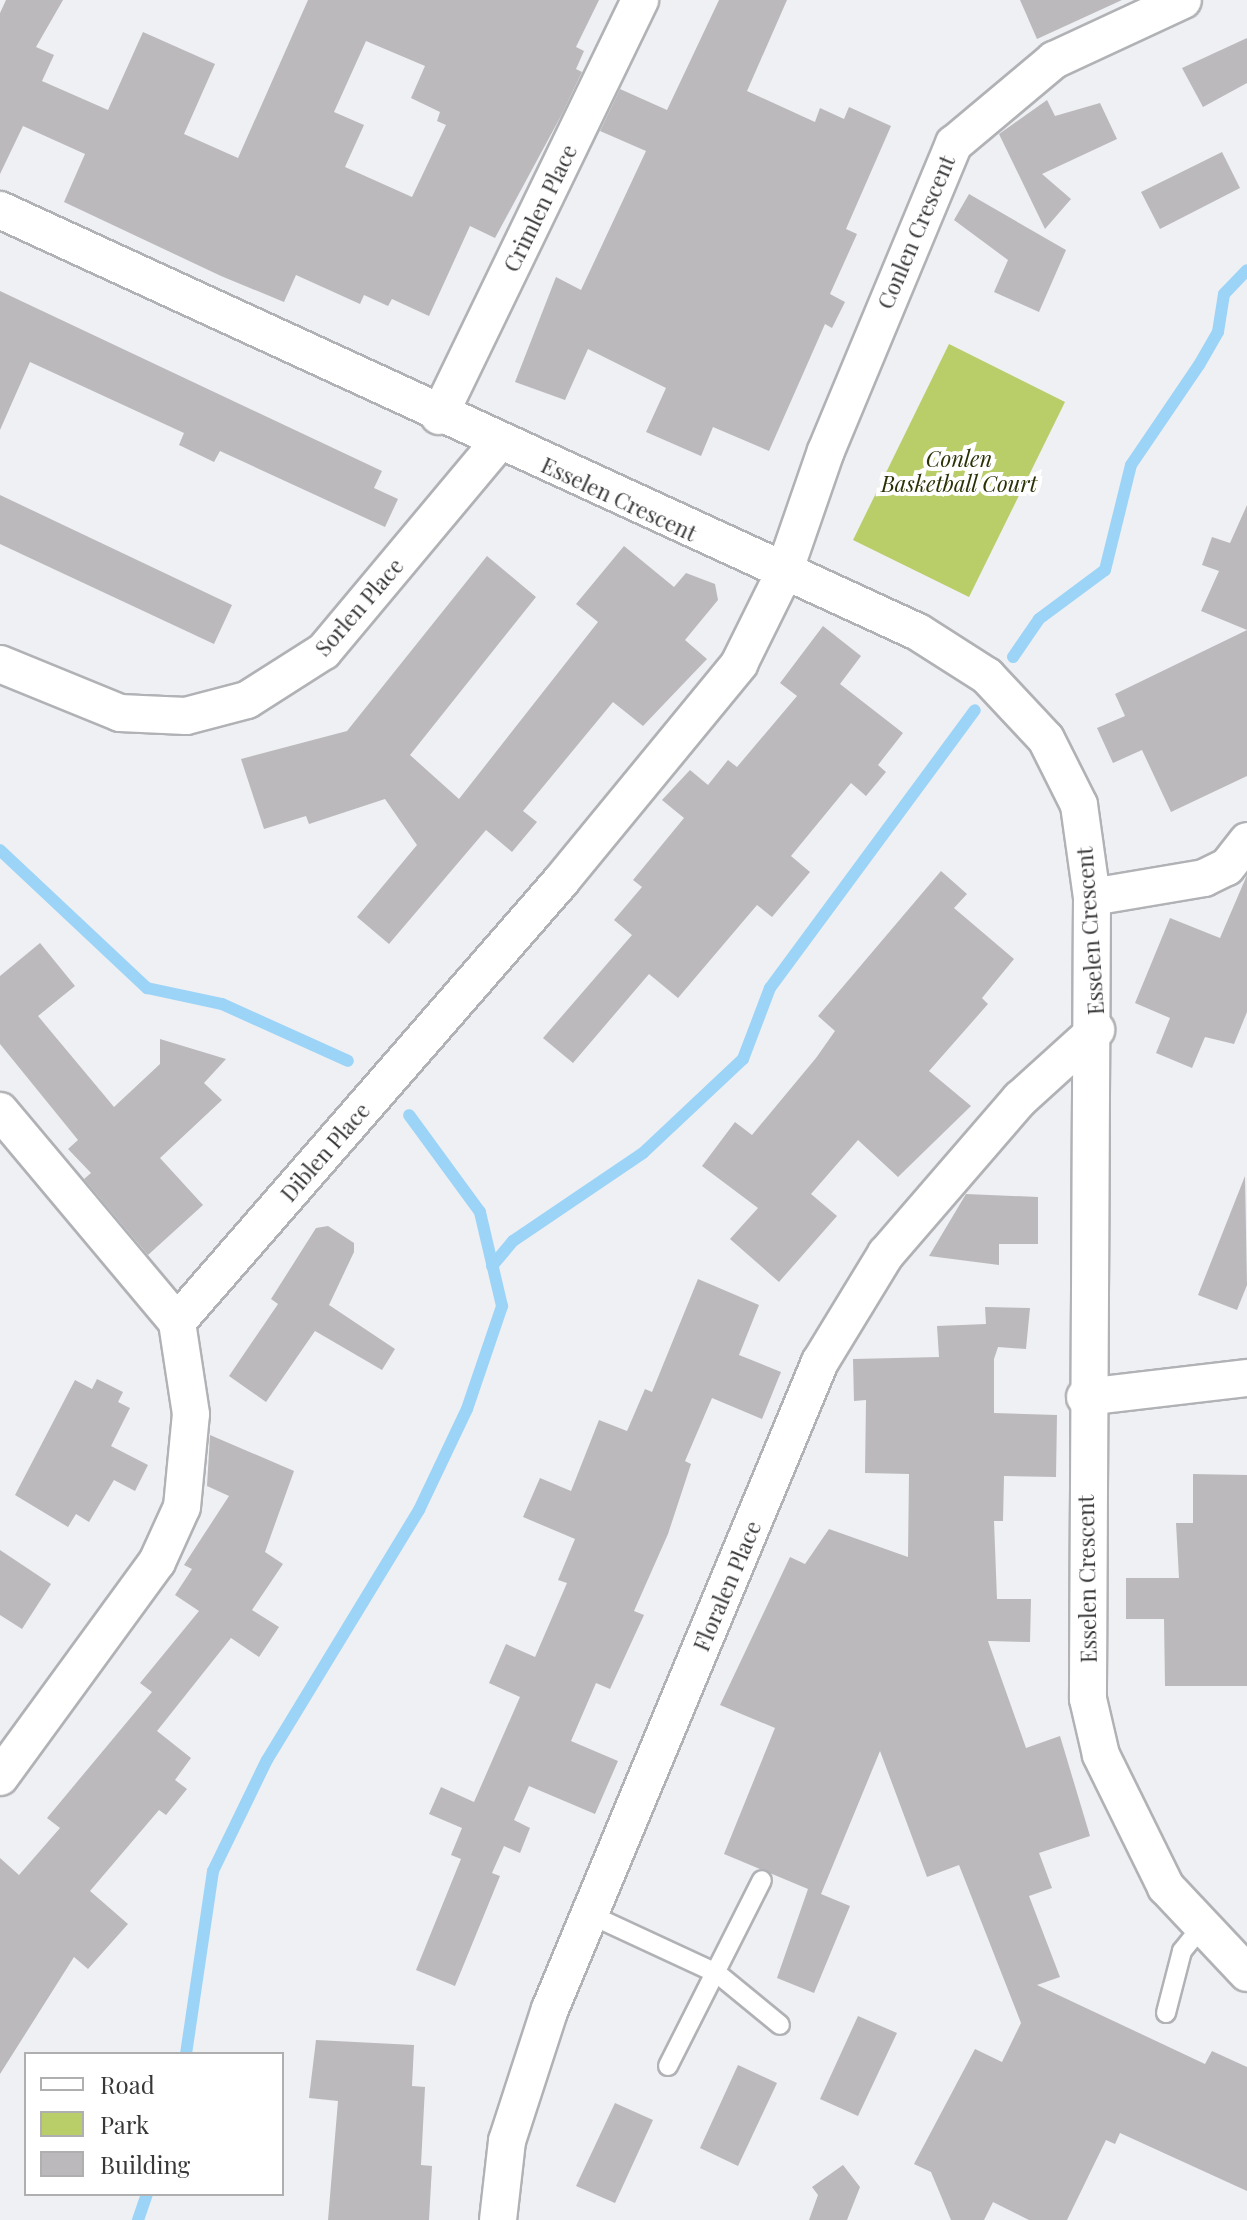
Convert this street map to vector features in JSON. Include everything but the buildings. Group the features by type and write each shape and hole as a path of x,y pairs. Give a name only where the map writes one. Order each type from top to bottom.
{"street":[{"name":"Crimlen Place","path":"439,416 640,0"},
{"name":"Conlen Crescent","path":"783,575 826,451 954,144 1054,60 1183,0"},
{"name":"Esselen Crescent","path":"0,210 783,575 918,632 987,676 1046,739 1079,805 1092,897 1096,1030 1085,1397 1088,1699 1101,1755 1166,1887 1200,1929 1247,1973"},
{"name":"Sorlen Place","path":"0,664 120,713 186,716 247,700 324,651 498,443"},
{"name":"Diblen Place","path":"177,1322 561,881 739,664 783,575"},
{"path":"1092,897 1204,878 1227,867 1247,841"},
{"name":"Floralen Place","path":"498,2220 520,2091 589,1914 851,1302 1020,1099 1096,1030"},
{"path":"0,1111 177,1322 191,1414 182,1507 157,1562 0,1777"},
{"path":"1085,1397 1247,1378"}],"lane":[{"path":"668,2066 718,1974 762,1880"},
{"path":"589,1914 718,1974 780,2025"},
{"path":"1166,2013 1182,1951 1200,1929"}],"green space":[{"name":"Conlen Basketball Court","path":"949,344 1065,402 969,597 853,540"}],"waterway":[{"path":"1013,657 1039,619 1105,570 1131,465 1218,332 1224,294 1247,270"},
{"path":"492,1266 513,1241 643,1153 743,1059 770,988 975,710"},
{"path":"0,850 147,988 222,1004 348,1061"},
{"path":"186,2052 213,1871 267,1760 419,1510 467,1409 502,1306 480,1212 409,1115"},
{"path":"138,2220 146,2196"}]}
